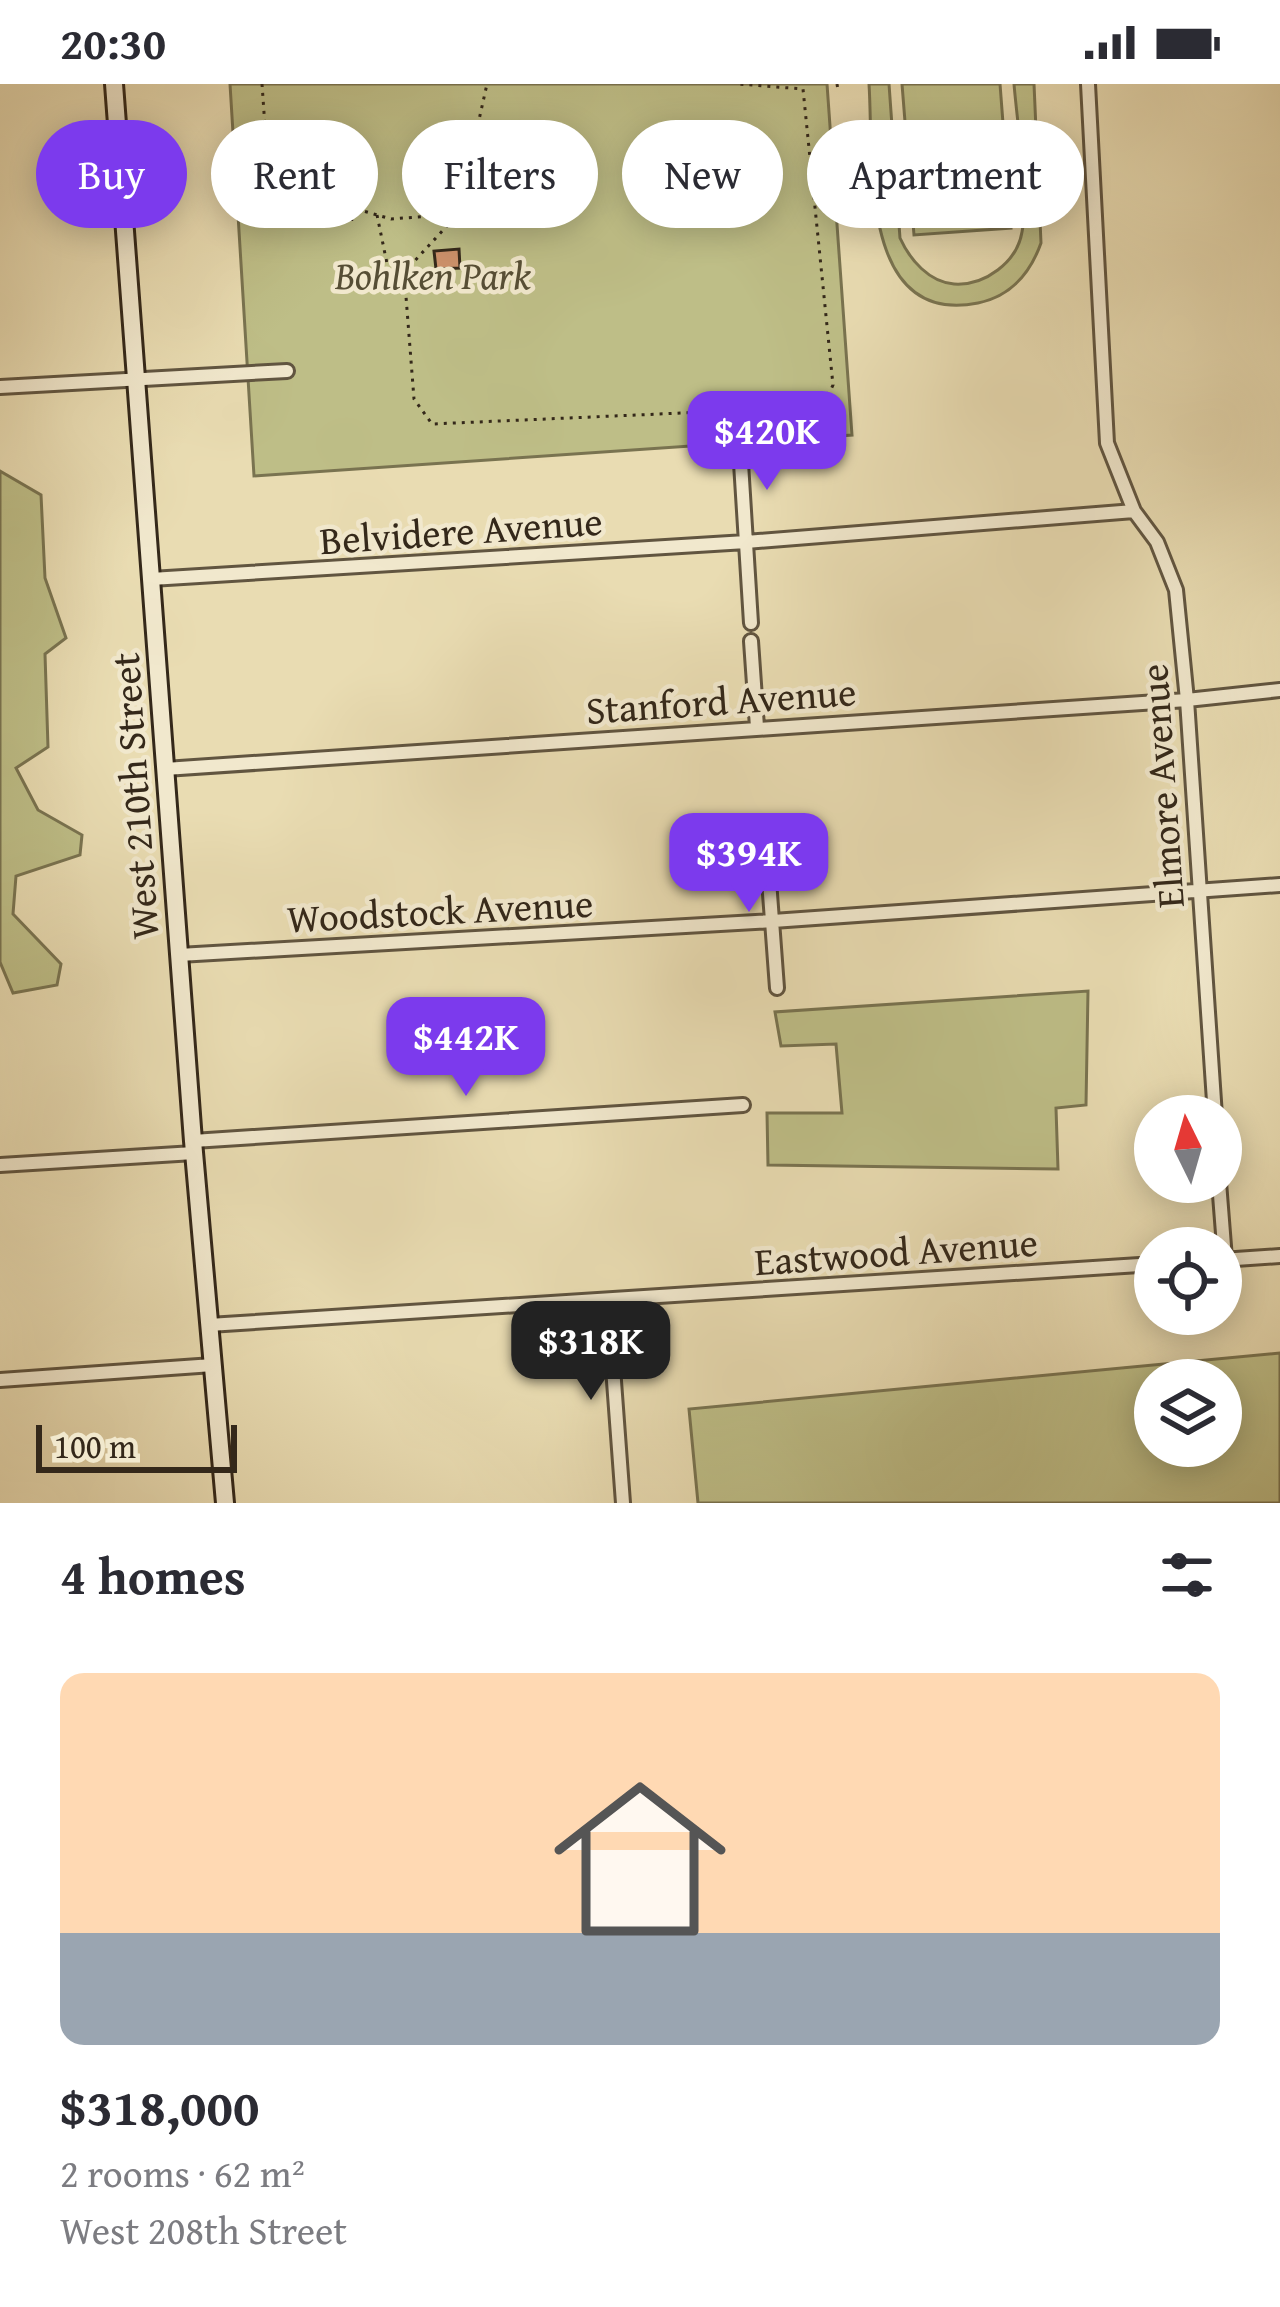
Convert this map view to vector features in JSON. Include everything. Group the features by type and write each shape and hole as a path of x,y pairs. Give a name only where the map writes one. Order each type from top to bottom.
{"street":[{"name":"West 210th Street","path":"114,84 225,1503"},
{"name":"Elmore Avenue","path":"1088,84 1107,443 1134,511 1157,542 1176,590 1213,1095"},
{"path":"0,387 287,371"},
{"path":"740,447 751,623"},
{"name":"Belvidere Avenue","path":"151,580 746,542 1134,511"},
{"path":"752,640 757,728"},
{"name":"Stanford Avenue","path":"165,769 1280,690"},
{"path":"766,839 777,988"},
{"name":"Woodstock Avenue","path":"179,955 773,921 1280,885"},
{"path":"0,1165 742,1105"},
{"path":"1242,1259 1280,1256"},
{"name":"Eastwood Avenue","path":"209,1324 1134,1265"},
{"path":"608,1300 622,1503"},
{"path":"0,1380 213,1365"}],"path":[{"path":"262,84 265,120"},
{"path":"481,120 488,84"},
{"path":"404,271 414,399 432,424 814,406 827,399 833,385 803,89 738,84"},
{"path":"378,222 390,278 385,293 445,228"},
{"path":"738,410 740,447"}],"green space":[{"name":"Bohlken Park","path":"230,84 827,84 830,120 807,120 807,228 837,228 852,435 254,476 239,228 378,228 378,120 232,120"},
{"path":"869,84 889,84 892,120 870,120"},
{"path":"902,84 1000,84 1003,120 905,120"},
{"path":"1014,84 1034,84 1036,120 1018,120"},
{"path":"899,228 900,238 921,269 954,284 977,281 998,270 1014,253 1023,228 1040,228 1041,243 1025,274 1010,289 978,303 939,304 911,289 892,264 880,230"},
{"path":"913,228 1011,228 914,235"},
{"path":"0,471 41,495 45,578 66,638 45,654 48,747 16,768 38,810 82,835 80,855 16,876 13,914 61,964 57,985 13,993 0,962"},
{"path":"1088,991 1086,1105 1056,1108 1058,1169 768,1165 767,1113 842,1113 836,1044 781,1046 775,1012"},
{"path":"1280,1353 1280,1503 698,1503 689,1409 1134,1367 1134,1467 1242,1467 1242,1359 1217,1359"}],"building":[{"path":"459,249 460,268 436,269 434,251"}]}
